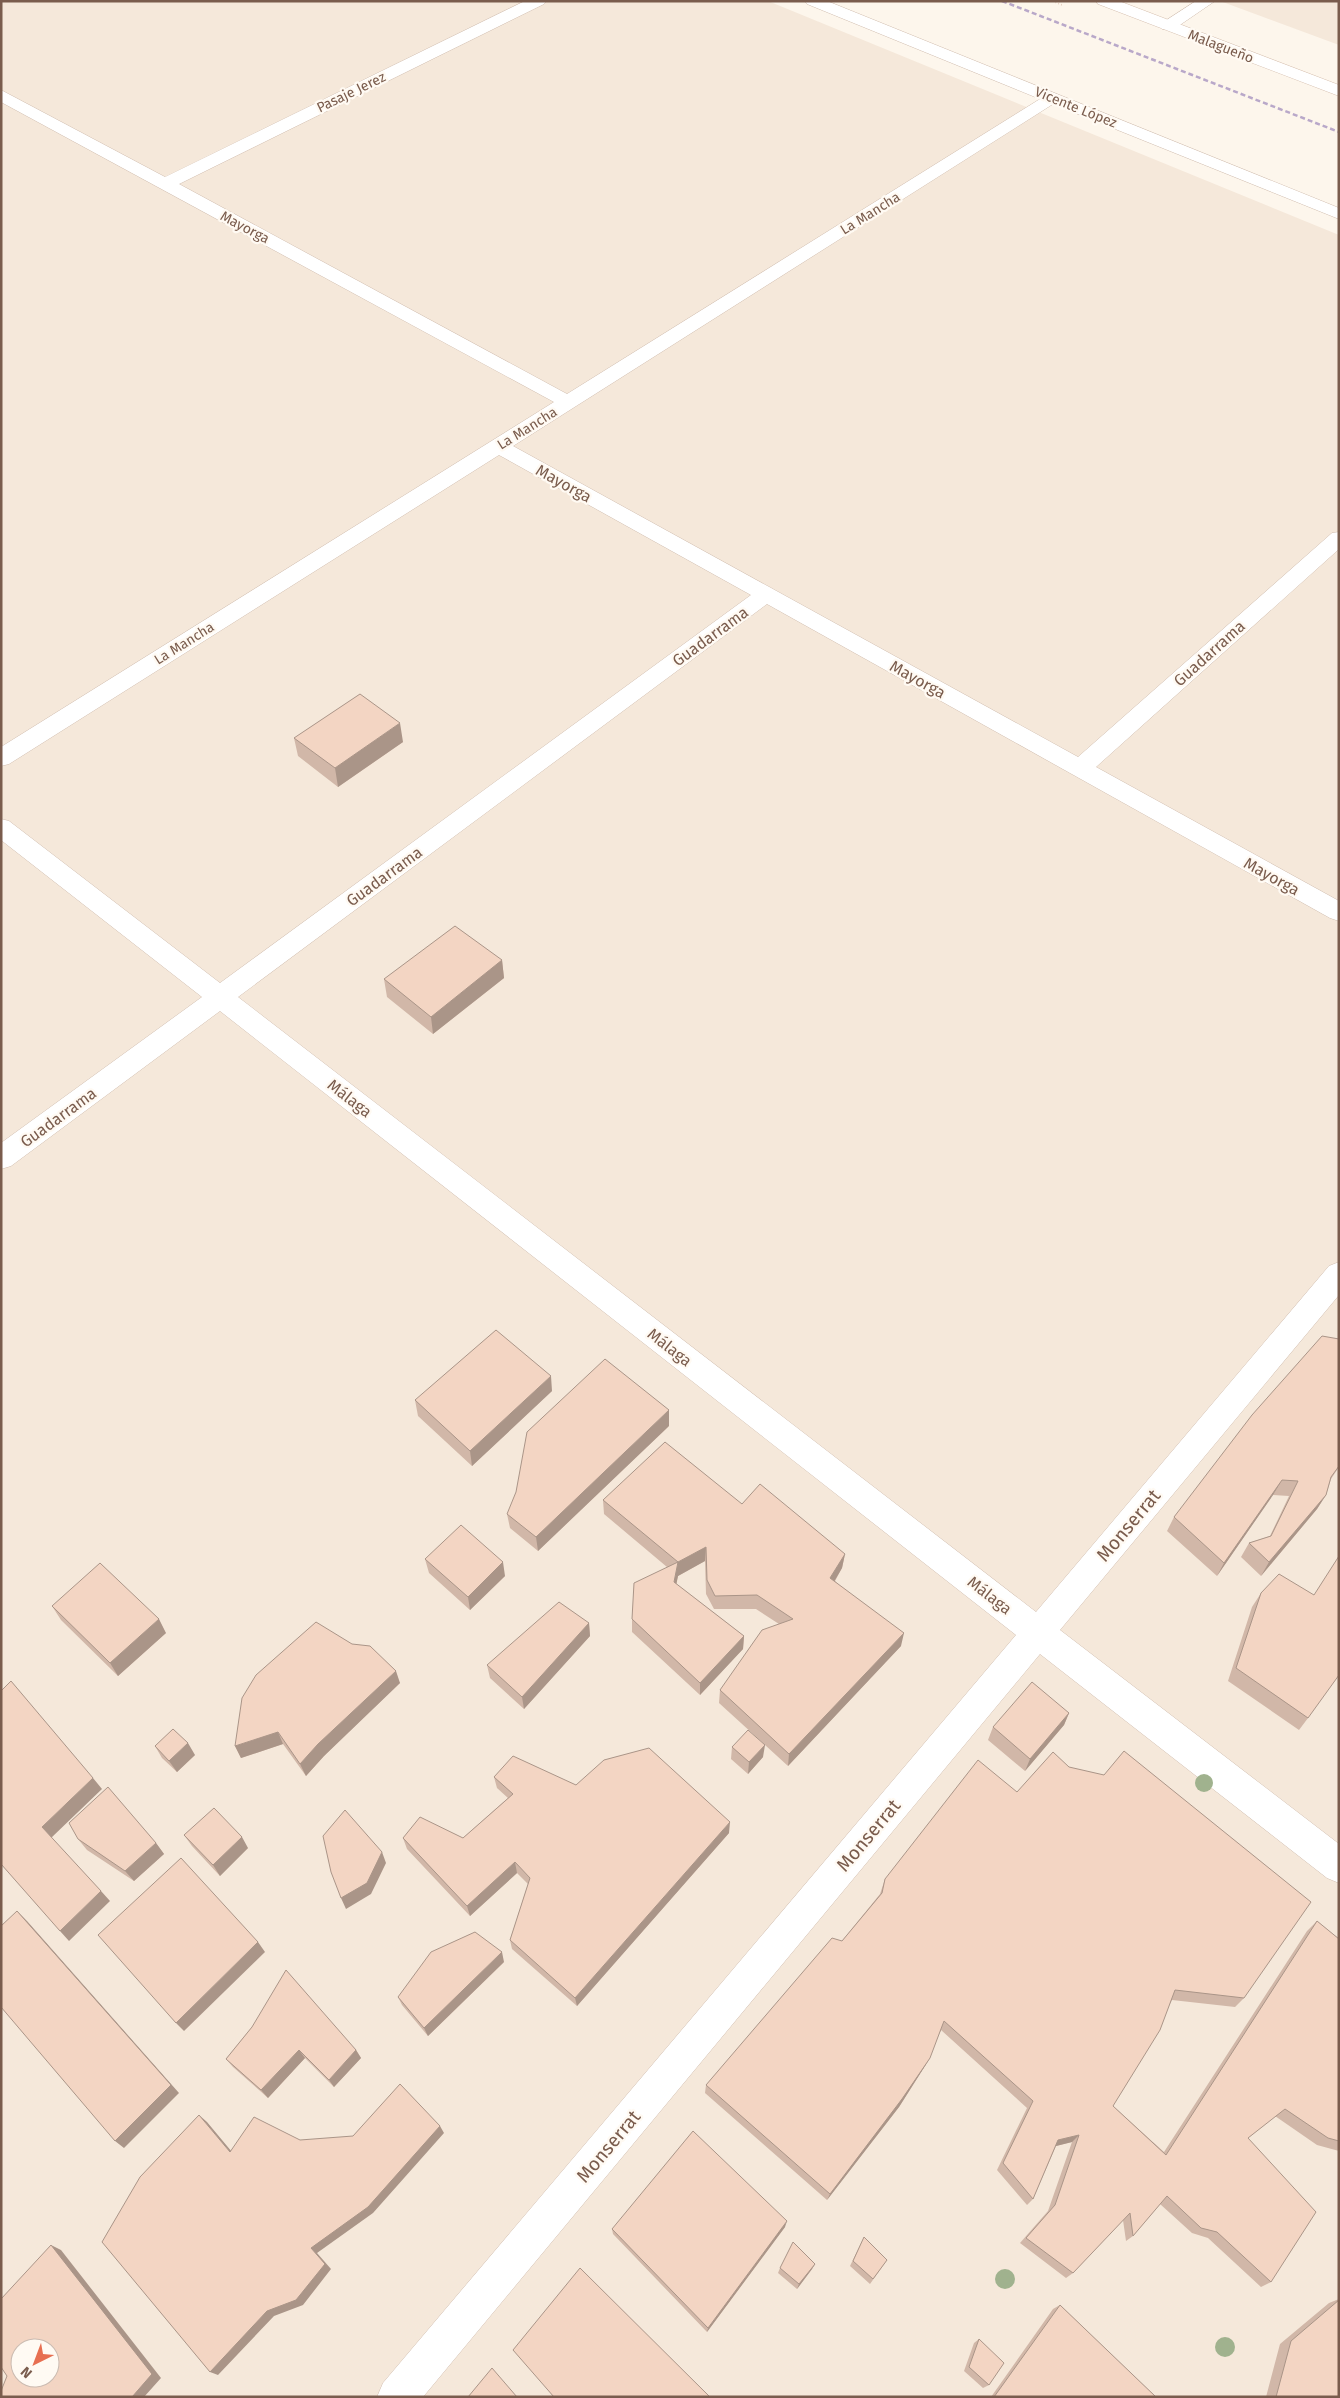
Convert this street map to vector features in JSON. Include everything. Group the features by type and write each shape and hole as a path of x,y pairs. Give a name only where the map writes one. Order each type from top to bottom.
{"street":[{"name":"Pasaje Jerez","path":"165,184 538,1"},
{"name":"Vicente López","path":"813,1 1339,214"},
{"name":"Malagueño","path":"1104,1 1339,91"},
{"path":"1168,26 1207,1"},
{"name":"Mayorga","path":"1,95 568,402"},
{"name":"La Mancha","path":"1,758 1052,98"},
{"name":"Mayorga","path":"498,446 1339,912"},
{"name":"Guadarrama","path":"1079,769 1339,538"},
{"name":"Guadarrama","path":"1,1158 766,595"},
{"name":"Málaga","path":"1,827 1339,1866"},
{"name":"Monserrat","path":"397,2397 1339,1274"}],"shaded area":[{"path":"1,1 768,1 1339,235 1339,2397 1,2397"},
{"path":"1220,1 1339,1 1339,45"}],"building":[{"path":"360,694 400,723 335,768 294,738"},
{"path":"455,926 502,960 431,1017 384,979"},
{"path":"496,1330 551,1376 470,1451 415,1400"},
{"path":"1322,1336 1339,1339 1339,1466 1331,1477 1326,1495 1269,1562 1249,1543 1271,1536 1298,1481 1282,1480 1224,1563 1174,1517 1252,1415"},
{"path":"605,1359 669,1410 536,1537 507,1514 516,1492 527,1432"},
{"path":"665,1442 742,1504 760,1484 845,1554 830,1578 904,1633 789,1754 720,1690 762,1630 793,1619 757,1595 715,1596 707,1580 706,1547 678,1562 603,1500"},
{"path":"461,1525 503,1562 468,1597 425,1559"},
{"path":"1339,1556 1339,1675 1308,1718 1236,1668 1261,1593 1279,1574 1314,1595"},
{"path":"678,1562 674,1582 744,1636 700,1683 632,1619 634,1583"},
{"path":"100,1563 159,1619 110,1663 52,1606"},
{"path":"559,1602 589,1623 522,1697 487,1665"},
{"path":"316,1622 352,1644 370,1646 396,1671 318,1744 300,1764 278,1732 235,1746 242,1698 256,1675"},
{"path":"11,1681 93,1778 42,1827 101,1891 60,1931 1,1864 1,1691"},
{"path":"1032,1682 1069,1713 1030,1759 993,1727"},
{"path":"173,1729 188,1743 169,1761 155,1746"},
{"path":"748,1730 765,1745 749,1762 732,1747"},
{"path":"649,1748 730,1822 575,1998 510,1940 530,1878 515,1862 467,1906 403,1838 420,1817 463,1838 513,1794 494,1777 513,1756 576,1785 604,1760"},
{"path":"1124,1751 1311,1902 1244,1998 1175,1990 1160,2030 1113,2106 1166,2155 1317,1921 1339,1939 1339,2141 1328,2138 1285,2109 1248,2138 1316,2212 1271,2282 1217,2232 1201,2228 1167,2196 1133,2236 1130,2213 1073,2273 1026,2238 1055,2205 1079,2135 1058,2140 1033,2199 1003,2163 1033,2101 944,2021 930,2058 902,2099 830,2194 706,2085 832,1938 842,1941 882,1893 885,1879 978,1760 1017,1792 1053,1752 1069,1767 1104,1775"},
{"path":"108,1787 156,1843 125,1871 78,1839 69,1823"},
{"path":"214,1808 242,1837 213,1865 184,1835"},
{"path":"345,1810 382,1852 367,1883 341,1898 331,1872 323,1836"},
{"path":"181,1858 258,1942 176,2023 98,1935"},
{"path":"17,1911 171,2085 115,2141 1,2007 1,1926"},
{"path":"475,1932 502,1952 424,2028 398,1997 431,1952"},
{"path":"286,1970 356,2050 329,2080 299,2050 261,2090 226,2059 252,2027"},
{"path":"400,2084 440,2126 368,2207 311,2248 325,2264 296,2300 267,2311 210,2372 102,2242 140,2177 199,2115 230,2152 254,2117 300,2140 353,2136"},
{"path":"693,2131 787,2221 708,2328 612,2229"},
{"path":"864,2237 887,2260 873,2279 853,2261"},
{"path":"793,2242 815,2264 799,2284 780,2268"},
{"path":"51,2245 152,2374 132,2397 1,2397 1,2391 7,2376 1,2367 1,2299"},
{"path":"580,2268 710,2397 554,2397 513,2350"},
{"path":"1339,2300 1339,2397 1276,2397 1291,2341"},
{"path":"1060,2305 1156,2397 994,2397"},
{"path":"979,2339 1004,2363 989,2385 969,2367"},
{"path":"492,2368 517,2397 468,2397"}],"railway":[{"path":"1002,1 1339,132"}]}
